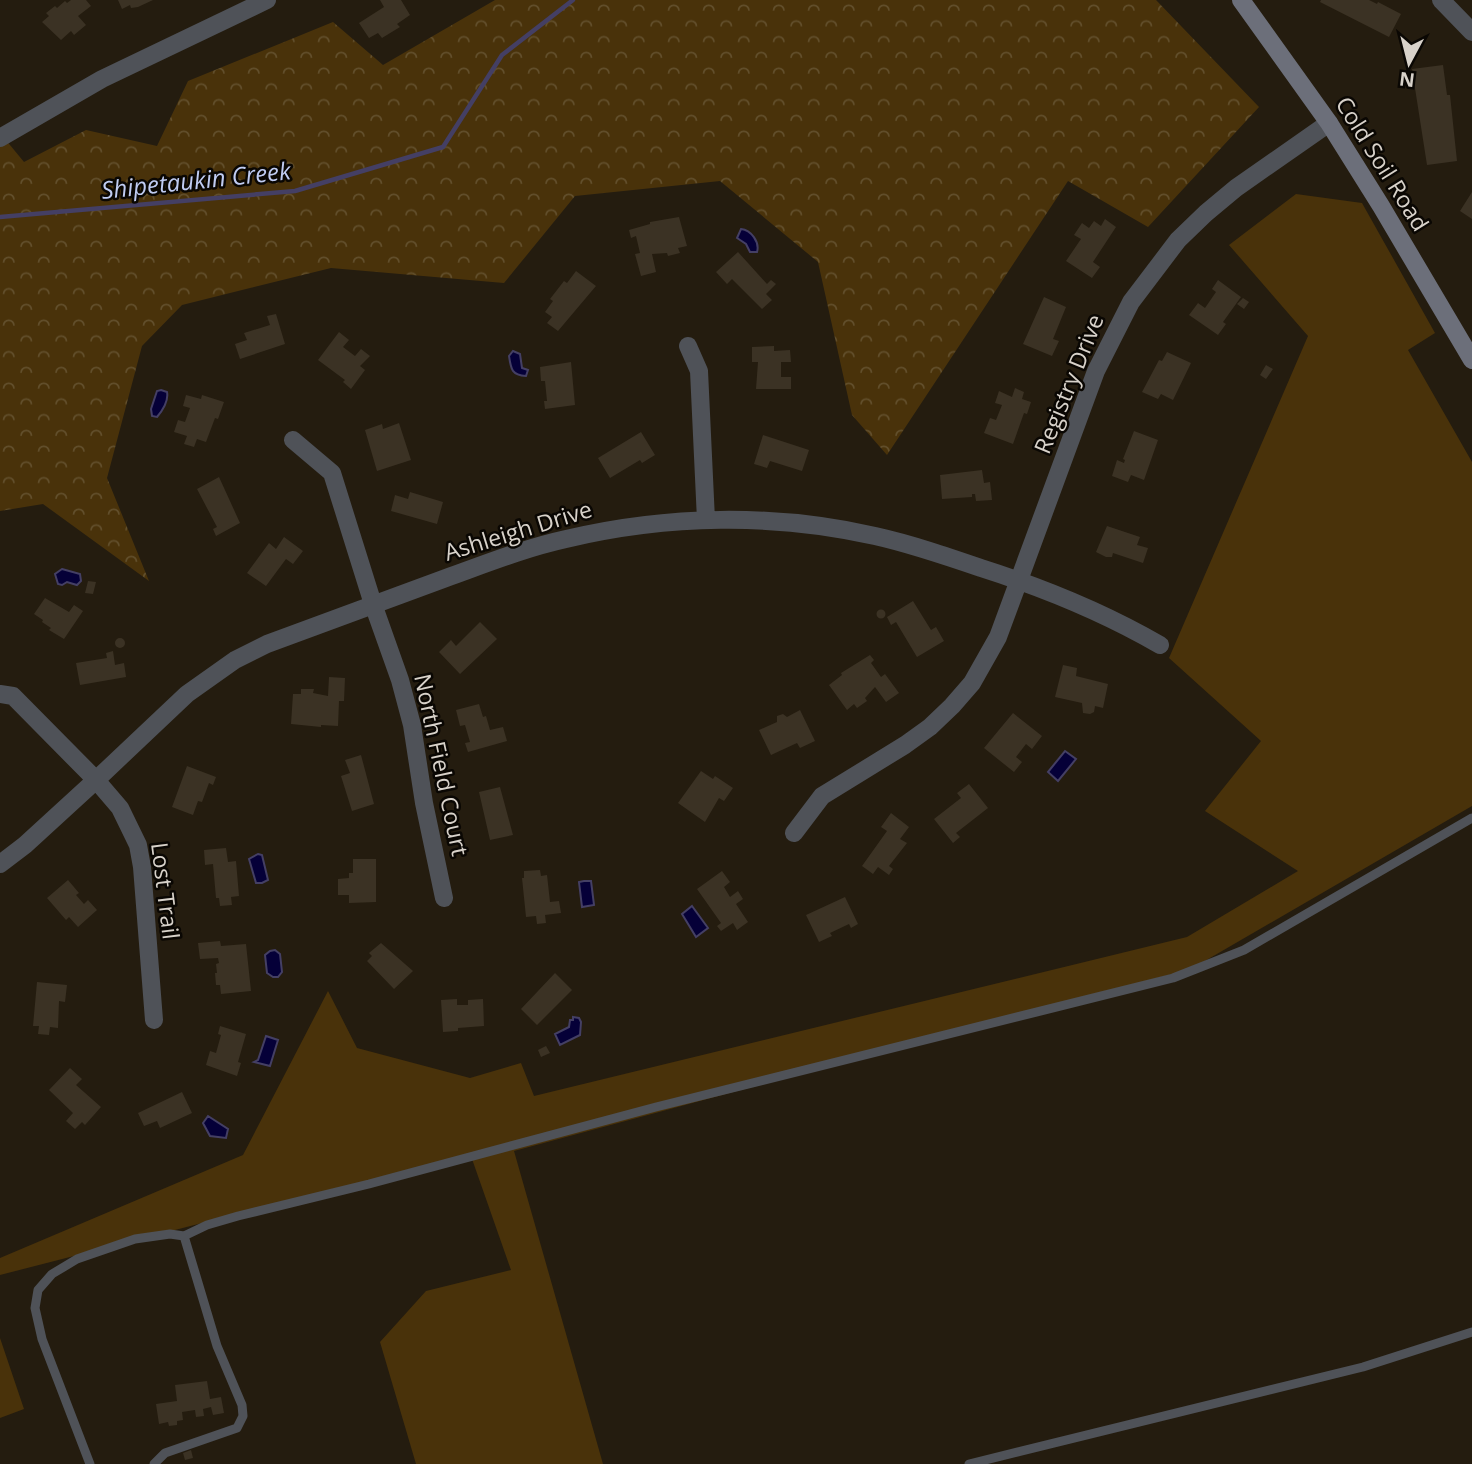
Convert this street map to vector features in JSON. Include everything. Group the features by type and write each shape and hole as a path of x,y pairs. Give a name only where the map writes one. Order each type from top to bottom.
{"street":[{"path":"0,138 102,79 267,0"},
{"name":"Cold Soil Road","path":"1241,0 1329,123 1472,360"},
{"path":"1441,0 1472,32"},
{"name":"Registry Drive","path":"793,833 822,796 930,727 952,706 986,661 1020,580 1096,371 1132,302 1178,240 1206,213 1236,188 1329,123"},
{"path":"688,346 699,371 706,520"},
{"name":"North Field Court","path":"293,440 332,473 400,680 412,726 424,803 444,898"},
{"name":"Ashleigh Drive","path":"0,864 25,845 187,694 235,660 267,644 373,604 518,552 564,539 647,524 706,520 767,521 854,532 920,547 1020,580 1083,604 1160,645"},
{"name":"Lost Trail","path":"0,694 13,696 96,780 120,808 138,845 154,1020"}],"lane":[{"path":"90,1464 42,1339 35,1308 38,1290 51,1275 77,1259 135,1238 170,1234 184,1236 207,1225 250,1213 656,1107 1173,978 1244,950 1472,818"},
{"path":"154,1464 165,1453 237,1428 243,1416 239,1397 217,1346 184,1236"},
{"path":"969,1464 1106,1428 1363,1367 1472,1332"}],"green space":[{"path":"495,0 1156,0 1259,107 1148,227 1068,181 887,455 852,415 818,262 720,181 575,196 504,283 331,268 182,305 142,346 107,478 149,581 43,504 0,511 0,143 5,139 24,162 86,130 157,146 188,81 333,22 383,65"},
{"path":"1296,194 1362,203 1435,333 1408,350 1472,462 1472,806 1191,969 514,1151 603,1464 416,1464 380,1342 426,1291 511,1270 472,1159 206,1222 0,1275 0,1258 243,1155 328,991 357,1048 470,1078 521,1063 534,1096 1187,937 1298,871 1205,811 1261,741 1169,658 1308,336 1229,245"},
{"path":"0,1338 24,1409 0,1418"}],"shaded area":[{"path":"741,229 754,237 757,252 750,252 746,244 737,238"},
{"path":"513,351 520,354 522,368 528,370 526,376 515,373 512,368 509,356"},
{"path":"157,391 167,392 166,403 157,417 152,416 151,409"},
{"path":"62,569 80,574 81,581 77,585 67,582 58,584 55,574"},
{"path":"1065,751 1076,759 1058,781 1048,772"},
{"path":"258,854 262,855 268,880 262,883 256,883 249,859"},
{"path":"591,881 594,905 582,907 579,882"},
{"path":"692,906 708,928 696,937 682,914"},
{"path":"275,950 280,954 282,972 278,977 267,973 265,955"},
{"path":"573,1017 579,1018 581,1022 580,1035 560,1045 555,1034 569,1027"},
{"path":"266,1036 278,1040 270,1066 254,1062 258,1060"},
{"path":"208,1116 228,1129 226,1138 210,1136 203,1123"}],"building":[{"path":"71,0 86,0 91,6 78,16 86,25 74,35 71,31 61,40 42,22 49,16 46,13 55,6 57,8 65,1 67,3"},
{"path":"118,0 153,0 138,7 131,8 130,5 122,9"},
{"path":"380,0 401,0 410,15 397,24 400,27 382,38 378,33 369,38 359,23 384,7"},
{"path":"1369,0 1401,14 1389,37 1320,2"},
{"path":"1443,65 1447,95 1450,95 1457,161 1427,165 1412,69"},
{"path":"1472,192 1472,219 1460,211"},
{"path":"679,217 687,246 678,248 680,253 668,256 667,253 652,254 656,272 641,276 635,254 640,253 636,236 631,238 629,230 650,222"},
{"path":"1105,219 1116,227 1093,262 1100,267 1092,278 1066,261 1081,239 1074,235 1082,223 1089,228 1094,221 1101,226"},
{"path":"738,252 767,284 771,280 776,284 766,294 772,300 762,309 732,279 727,284 716,272"},
{"path":"576,271 596,286 558,331 547,323 552,317 545,312 553,301 550,299"},
{"path":"1218,280 1241,297 1223,322 1226,324 1218,335 1189,315 1198,303 1205,308 1216,292 1212,289"},
{"path":"1044,297 1066,307 1053,339 1059,341 1052,356 1023,344"},
{"path":"1243,298 1249,302 1244,309 1237,304"},
{"path":"276,314 285,344 240,359 235,344 247,340 244,333 270,325 267,316"},
{"path":"339,332 349,340 343,347 355,356 361,349 370,356 360,366 365,370 351,389 343,382 345,380 318,360"},
{"path":"774,346 774,351 790,350 791,362 781,362 781,377 791,377 791,389 756,389 758,362 752,362 752,347"},
{"path":"1167,352 1191,363 1173,400 1161,394 1158,399 1142,392 1159,360 1162,361"},
{"path":"571,362 575,405 545,409 545,381 541,381 540,367"},
{"path":"1266,365 1273,369 1266,379 1260,375"},
{"path":"1015,388 1024,392 1022,399 1031,402 1027,414 1024,413 1013,444 984,433 990,418 996,420 1002,405 995,403 999,391 1012,397"},
{"path":"186,395 201,399 202,395 224,402 206,442 197,439 194,447 184,444 187,436 174,432 178,420 185,422 190,408 183,406"},
{"path":"399,423 411,460 377,471 365,430 382,424 383,429"},
{"path":"1134,431 1158,440 1144,480 1131,475 1128,482 1112,476 1117,460 1124,463 1123,459"},
{"path":"641,432 655,455 642,463 640,460 610,478 598,458"},
{"path":"763,435 809,450 802,471 770,461 767,468 754,464"},
{"path":"982,470 984,483 990,482 992,500 976,501 975,494 972,494 972,497 942,499 940,475"},
{"path":"219,477 240,523 216,536 213,529 217,527 197,489"},
{"path":"410,492 443,502 437,524 391,511 395,495 408,499"},
{"path":"1107,526 1140,537 1137,545 1148,548 1143,563 1113,553 1112,557 1106,557 1096,552"},
{"path":"284,537 303,551 293,564 286,559 266,586 247,573 269,543 276,549"},
{"path":"88,581 96,582 93,594 85,593"},
{"path":"45,598 69,612 74,605 83,611 64,639 49,630 51,628 34,614"},
{"path":"913,601 931,630 936,627 944,641 917,657 896,622 891,625 887,617"},
{"path":"881,610 885,614 881,618 877,614"},
{"path":"480,622 497,639 460,674 439,652 451,640 456,646"},
{"path":"120,638 124,639 124,647 120,648 116,647 115,643 116,639"},
{"path":"113,651 115,665 124,663 126,677 80,685 76,663 107,658 106,653"},
{"path":"870,655 874,660 871,663 881,677 885,674 899,693 886,702 875,687 865,698 867,701 857,708 854,704 847,710 829,685 842,675 841,673"},
{"path":"1063,665 1077,668 1076,676 1108,684 1103,708 1095,706 1094,712 1083,713 1082,703 1055,697"},
{"path":"329,677 345,678 344,701 339,701 338,726 291,724 293,694 301,694 301,689 314,689 313,693 328,696"},
{"path":"479,704 490,730 503,727 507,741 468,752 465,743 470,742 465,725 460,726 456,710"},
{"path":"800,710 815,741 800,748 797,743 771,755 759,730 777,722 777,716 783,714 787,717"},
{"path":"1013,713 1042,736 1032,749 1026,744 1016,757 1022,762 1014,772 984,748"},
{"path":"361,755 374,804 352,811 341,776 350,773 345,760"},
{"path":"187,766 216,777 213,785 209,783 202,802 198,801 193,815 172,807"},
{"path":"701,771 713,779 715,776 733,788 724,801 719,798 705,822 678,803"},
{"path":"969,784 988,808 956,833 960,837 953,843 934,819 961,798 957,793"},
{"path":"500,787 513,835 490,840 479,792"},
{"path":"891,813 909,827 900,839 907,843 889,866 893,869 889,875 878,867 873,874 862,866 887,831 881,827"},
{"path":"226,848 228,862 236,861 239,896 231,897 232,905 220,906 219,898 216,898 213,864 205,865 204,850"},
{"path":"353,859 376,859 376,902 349,903 349,895 338,895 338,879 349,878 349,873 353,873"},
{"path":"540,870 541,876 547,875 550,902 559,901 561,913 545,915 546,923 537,924 536,916 526,917 522,878 524,871"},
{"path":"722,871 730,882 724,887 730,897 738,891 743,899 736,904 748,922 737,930 733,923 721,931 717,926 721,923 697,889"},
{"path":"68,880 84,904 88,900 97,910 78,927 69,917 66,920 47,898"},
{"path":"845,897 858,924 851,928 849,924 819,942 806,915"},
{"path":"220,941 221,946 246,944 251,991 221,994 220,985 216,985 215,973 218,958 200,959 198,943"},
{"path":"381,943 413,971 394,989 367,961 372,956 369,953"},
{"path":"555,973 572,990 537,1025 521,1009"},
{"path":"37,982 67,985 65,1002 59,1001 58,1028 50,1027 49,1035 38,1034 39,1026 33,1026"},
{"path":"457,999 457,1005 468,1005 468,1000 483,999 484,1026 443,1032 441,1000"},
{"path":"220,1026 246,1034 237,1076 206,1065 210,1051 216,1053 221,1035 218,1034"},
{"path":"546,1046 550,1053 541,1057 538,1050"},
{"path":"70,1068 82,1079 76,1085 101,1107 85,1125 82,1122 75,1129 66,1121 73,1113 49,1090"},
{"path":"182,1092 192,1113 160,1128 157,1121 144,1126 138,1113"},
{"path":"207,1381 210,1399 221,1397 224,1413 213,1415 211,1407 203,1409 204,1416 196,1417 195,1410 182,1412 183,1420 177,1421 177,1425 169,1426 168,1422 159,1424 156,1404 177,1401 175,1385"},
{"path":"191,1450 193,1458 185,1460 183,1453"}],"waterway":[{"name":"Shipetaukin Creek","path":"0,217 295,191 443,147 502,55 573,0"}]}
